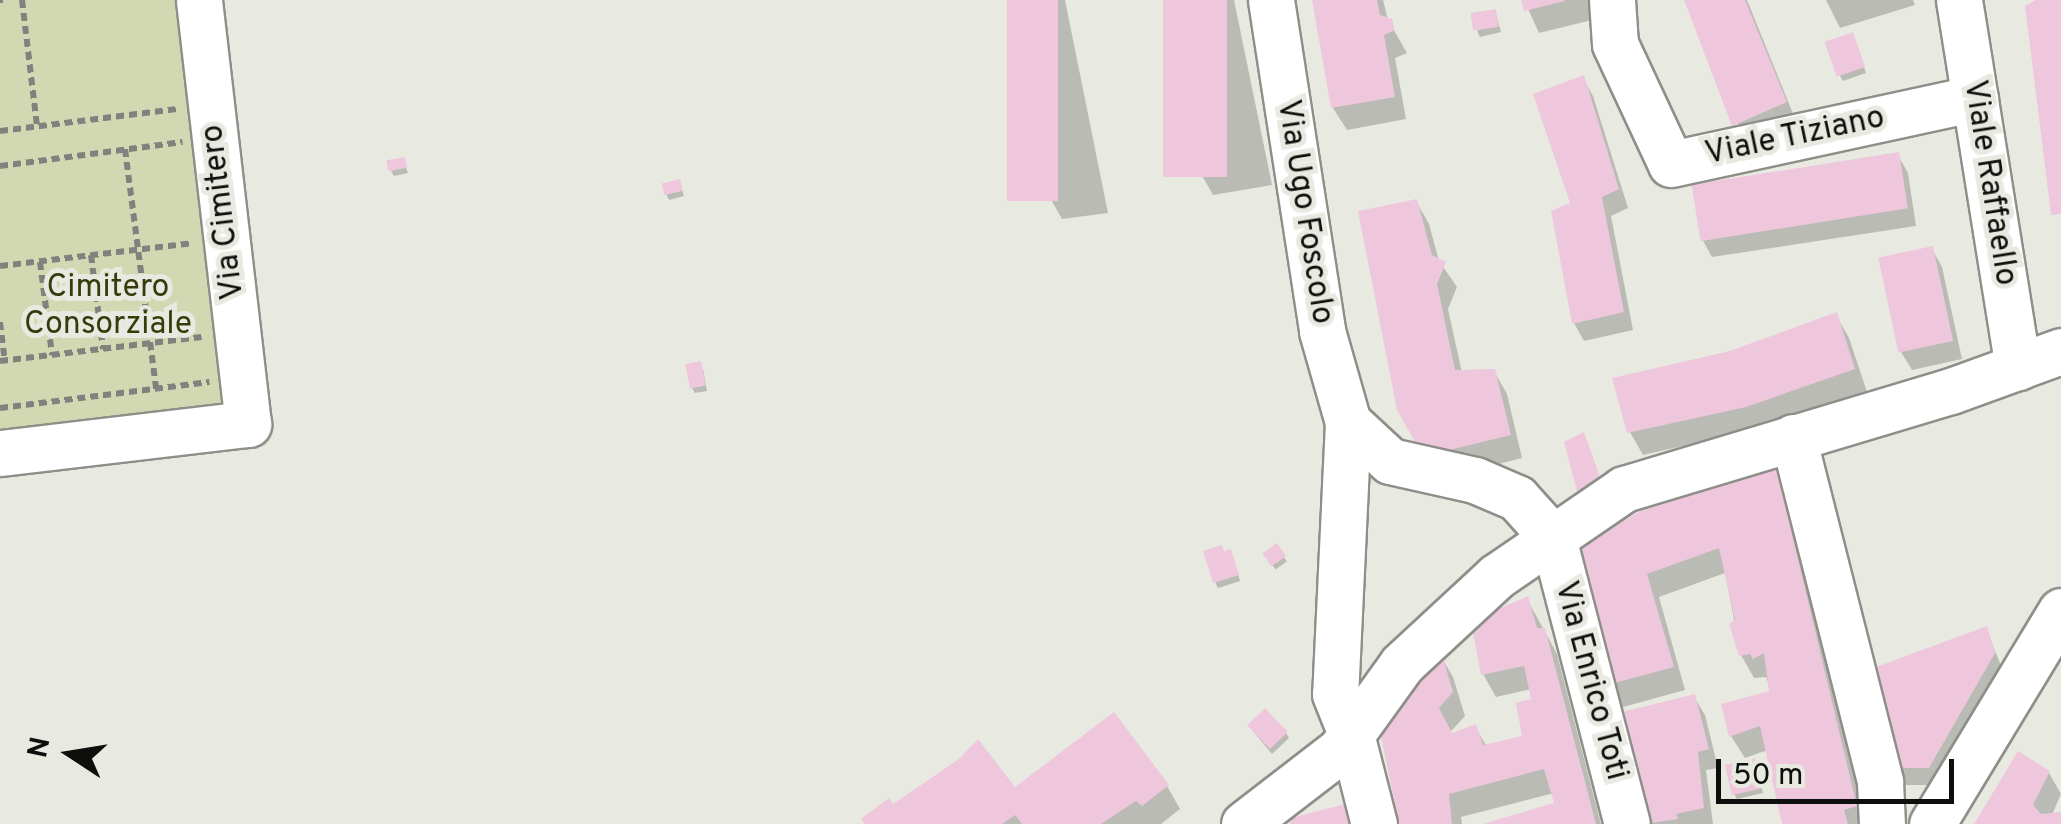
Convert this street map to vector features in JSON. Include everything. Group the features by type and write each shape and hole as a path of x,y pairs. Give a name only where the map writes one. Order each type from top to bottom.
{"street":[{"name":"Via Cimitero","path":"0,453 248,424 199,0"},
{"name":"Via Ugo Foscolo","path":"1271,0 1322,331 1348,422"},
{"name":"Viale Tiziano","path":"1612,0 1615,44 1670,164 1975,98"},
{"name":"Viale Raffaello","path":"1959,0 2018,366"},
{"path":"1244,824 1340,750 1402,664 1497,576 1624,489 2061,351"},
{"path":"1348,422 1390,461"},
{"path":"1348,422 1335,694 1374,824"},
{"path":"1793,437 1881,803 1920,788 1955,785"},
{"path":"1346,488 1356,469 1370,460 1475,480 1517,498 1552,538"},
{"name":"Via Enrico Toti","path":"1552,538 1626,824"},
{"path":"1932,824 2061,611"}],"path":[{"path":"22,0 37,126"},
{"path":"0,130 177,109 175,91"},
{"path":"0,166 183,142 184,159"},
{"path":"125,149 156,389"},
{"path":"192,226 196,262"},
{"path":"0,266 194,243"},
{"path":"91,255 103,349"},
{"path":"40,262 52,355"},
{"path":"202,318 206,352"},
{"path":"0,322 2,361 204,337"},
{"path":"0,408 209,382 207,367"}],"green space":[{"name":"Cimitero Consorziale","path":"0,0 178,0 229,411 0,437"}],"building":[{"path":"1007,0 1058,0 1058,201 1007,201"},
{"path":"1163,0 1227,0 1227,177 1163,177"},
{"path":"1312,0 1377,0 1380,15 1392,19 1395,30 1384,35 1395,97 1331,108"},
{"path":"1521,0 1564,0 1565,1 1524,11"},
{"path":"1684,0 1745,0 1787,102 1732,126"},
{"path":"2036,0 2061,0 2061,214 2051,215 2025,6"},
{"path":"1496,9 1499,27 1473,31 1470,13"},
{"path":"1853,32 1865,67 1837,77 1825,42"},
{"path":"1584,75 1619,189 1602,197 1624,312 1572,324 1551,211 1570,203 1533,94"},
{"path":"1899,152 1908,208 1701,241 1692,185"},
{"path":"405,157 407,168 388,171 386,160"},
{"path":"680,179 683,191 664,195 662,184"},
{"path":"1417,199 1432,255 1446,262 1437,284 1455,370 1495,369 1511,435 1445,451 1415,442 1397,410 1358,211"},
{"path":"1933,246 1953,341 1898,353 1878,258"},
{"path":"1837,312 1855,369 1746,407 1627,433 1612,378 1730,351"},
{"path":"701,361 706,386 690,389 685,364"},
{"path":"1584,432 1601,480 1578,495 1564,442"},
{"path":"1775,463 1857,806 1844,810 1848,824 1782,824 1760,726 1729,737 1721,704 1769,691 1764,653 1753,659 1750,654 1739,656 1729,624 1735,620 1719,548 1647,574 1674,667 1607,685 1579,546 1660,500"},
{"path":"1277,543 1286,556 1271,566 1262,553"},
{"path":"1222,545 1224,551 1231,549 1239,575 1213,583 1203,551"},
{"path":"1528,596 1537,628 1545,628 1596,824 1483,824 1554,803 1544,769 1449,794 1452,824 1399,824 1379,727 1441,651 1453,692 1439,708 1452,733 1476,724 1483,745 1522,736 1516,703 1531,699 1524,666 1481,675 1471,621"},
{"path":"1987,626 1995,653 1929,768 1890,768 1868,670"},
{"path":"1695,694 1709,749 1698,752 1704,808 1676,814 1678,819 1643,824 1618,713"},
{"path":"1265,708 1288,732 1270,749 1247,725"},
{"path":"1114,712 1169,785 1142,806 1136,801 1101,824 1022,824 1015,815 1002,824 865,824 861,819 889,798 893,804 959,759 978,739 1015,787"},
{"path":"2018,751 2050,771 2033,805 2041,814 2061,812 2061,824 1974,824"},
{"path":"1755,758 1762,788 1732,795 1725,765"},
{"path":"1353,802 1358,824 1290,824 1291,818"}]}
